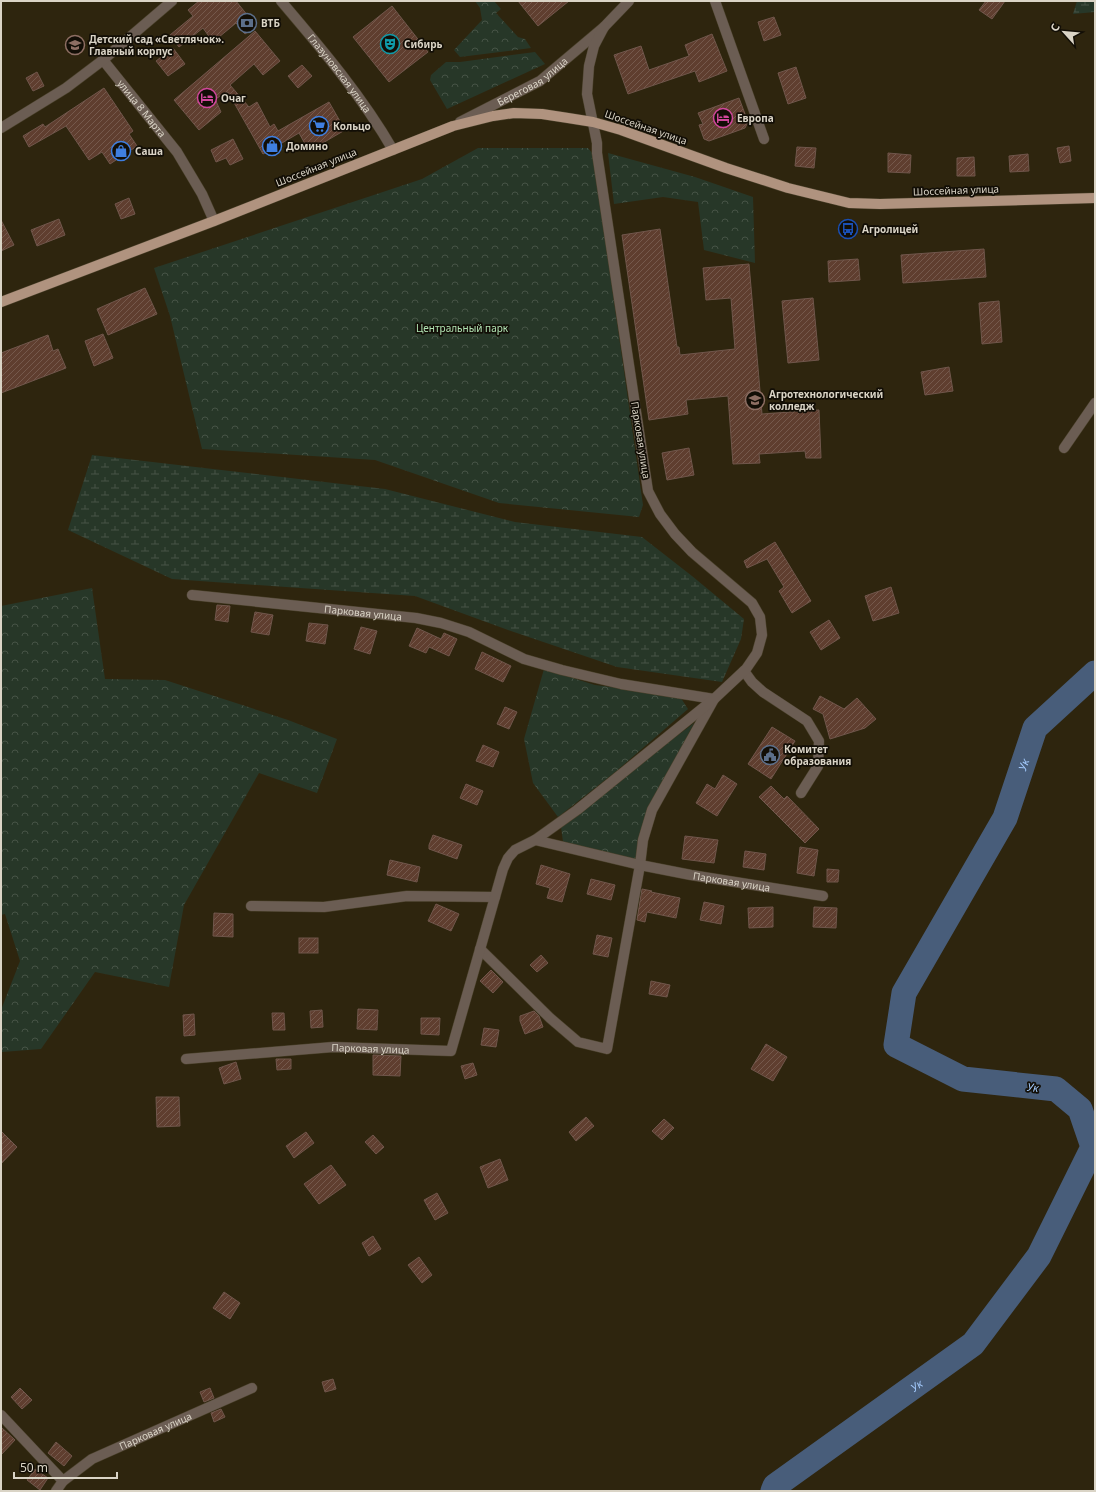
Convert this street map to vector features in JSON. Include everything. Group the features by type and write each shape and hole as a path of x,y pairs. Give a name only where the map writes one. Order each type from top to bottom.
{"main road":[{"name":"Шоссейная улица","path":"1,302 214,221 453,126 493,116 514,114 542,114 593,122 621,130 726,168 788,188 849,203 880,204 1095,198"}],"street":[{"path":"1,128 66,88 103,60 172,1"},
{"name":"Глазуновская улица","path":"281,1 316,43 379,125 393,150"},
{"name":"Береговая улица","path":"453,126 540,81 604,27 629,1"},
{"path":"715,1 764,140"},
{"name":"Береговая улица","path":"593,122 587,94 589,66 594,46 604,27"},
{"name":"улица 8 Марта","path":"103,60 177,152 202,194 214,221"},
{"name":"Парковая улица","path":"186,1059 333,1046 451,1050 503,869 508,858 515,850 535,840 577,810 714,699 744,671 757,654 762,636 760,617 752,603 692,552 675,534 660,514 648,491 593,122"},
{"path":"1064,448 1095,403"},
{"name":"Парковая улица","path":"192,595 416,618 441,623 469,632 524,659 562,670 621,684 714,699"},
{"path":"744,671 762,692 807,721 819,741 818,766 801,793"},
{"name":"Парковая улица","path":"480,949 550,1018 578,1042 607,1049 640,865 643,840 652,810 714,699"},
{"name":"Парковая улица","path":"535,840 640,865 691,875 823,896"},
{"path":"251,906 324,907 407,896 495,897"},
{"name":"Парковая улица","path":"56,1491 63,1481 92,1459 252,1388"},
{"path":"1,1415 63,1481"}],"green space":[{"path":"475,1 494,1 501,9 496,13 518,37 525,39 531,48 460,57 454,50 482,20 480,8"},
{"path":"1077,1 1095,1 1095,12 1073,14"},
{"path":"535,52 545,64 447,109 430,80 431,75 446,62 460,62"},
{"name":"Центральный парк","path":"478,148 588,148 593,154 643,505 639,517 499,503 375,460 202,449 170,316 154,268 422,179"},
{"path":"608,153 695,177 753,197 755,263 704,250 698,202 663,197 614,204"},
{"path":"92,455 385,489 515,522 642,537 744,619 741,639 722,682 617,667 508,630 415,596 172,579 68,530"},
{"path":"92,588 105,679 165,680 288,720 337,739 317,793 259,773 184,905 169,987 95,972 41,1049 2,1052 1,1010 20,961 5,914 1,915 1,606"},
{"path":"544,669 595,685 679,695 688,709 614,773 558,817 533,783 524,739"},
{"path":"694,723 646,813 636,860 563,842 561,827 621,778"}],"building":[{"path":"199,1 236,1 256,26 245,34 236,23 213,42 203,28 179,47 170,35 193,16 188,10"},
{"path":"518,1 569,1 538,26"},
{"path":"986,1 1005,1 992,19 979,10"},
{"name":"Сибирь","path":"392,6 428,52 389,82 353,37"},
{"path":"774,17 781,35 764,41 758,22"},
{"path":"255,31 280,61 263,75 254,64 230,85 249,107 257,102 270,127 274,124 278,131 329,102 345,130 309,151 299,133 263,154 228,92 215,99 221,112 199,130 174,100"},
{"path":"712,34 727,71 699,82 695,71 628,94 614,55 641,46 649,70 689,56 685,45"},
{"path":"173,48 185,64 168,76 156,61"},
{"path":"302,65 312,76 298,88 288,76"},
{"path":"796,67 806,98 788,104 778,73"},
{"path":"37,72 44,86 33,91 26,78"},
{"path":"104,88 133,131 129,134 137,146 110,164 102,152 89,160 66,126 29,147 23,136 43,124 45,127"},
{"name":"Европа","path":"739,98 748,122 745,128 709,141 704,139 699,125 703,124 698,113"},
{"path":"233,139 243,159 230,165 226,158 216,162 211,150"},
{"path":"1069,146 1071,161 1060,163 1057,148"},
{"path":"797,147 816,148 814,168 795,166"},
{"path":"888,153 911,155 910,173 888,172"},
{"path":"1028,154 1029,171 1010,172 1009,156"},
{"path":"974,157 975,176 957,176 957,158"},
{"path":"129,198 135,214 121,219 115,204"},
{"path":"59,219 65,235 37,246 31,230"},
{"path":"1,220 14,245 1,251"},
{"path":"660,229 677,347 679,347 680,355 735,349 731,298 706,300 703,268 749,264 762,414 819,410 821,458 806,458 805,451 759,454 760,463 733,464 728,396 686,400 688,414 649,420 622,235"},
{"path":"984,249 986,277 903,283 901,255"},
{"path":"858,259 860,280 829,282 828,261"},
{"path":"145,288 157,314 108,335 97,309"},
{"path":"813,298 819,360 788,363 782,301"},
{"path":"999,301 1002,342 982,344 979,303"},
{"path":"103,334 113,358 94,366 85,341"},
{"path":"48,335 53,351 58,349 66,368 1,393 1,353"},
{"path":"949,367 953,391 925,395 921,372"},
{"path":"689,448 694,475 667,480 662,453"},
{"path":"775,542 811,601 792,613 779,591 784,587 767,559 747,568 744,561"},
{"path":"891,587 899,613 873,621 865,596"},
{"path":"217,605 230,606 228,622 215,620"},
{"path":"255,612 273,615 269,635 251,632"},
{"path":"829,620 840,638 821,650 810,632"},
{"path":"309,623 328,625 325,644 306,641"},
{"path":"361,627 377,631 370,654 354,649"},
{"path":"417,628 441,639 444,633 457,639 449,656 429,647 426,653 409,646"},
{"path":"482,652 511,666 503,682 475,669"},
{"path":"820,696 844,709 857,698 876,719 865,728 830,739 823,714 813,709"},
{"path":"505,707 517,712 509,729 497,724"},
{"name":"Комитет образования","path":"772,727 795,741 771,779 748,764"},
{"path":"483,745 499,752 493,767 476,761"},
{"path":"723,775 737,784 717,816 696,803 707,784 715,789"},
{"path":"466,784 483,791 477,805 460,798"},
{"path":"771,786 784,799 787,796 819,829 805,843 759,797"},
{"path":"433,835 462,845 457,859 429,849"},
{"path":"685,836 718,840 714,863 682,859"},
{"path":"800,847 818,850 814,876 797,873"},
{"path":"745,851 766,854 764,870 743,867"},
{"path":"390,860 420,867 417,882 387,875"},
{"path":"541,865 570,874 562,902 547,898 550,888 536,884"},
{"path":"827,869 839,870 838,882 827,882"},
{"path":"591,879 615,885 611,900 587,894"},
{"path":"642,889 680,898 676,918 647,912 645,922 637,920"},
{"path":"704,902 724,906 721,924 700,920"},
{"path":"436,904 459,914 451,931 428,921"},
{"path":"773,907 773,927 749,928 748,908"},
{"path":"814,907 837,908 836,928 813,927"},
{"path":"214,913 233,914 233,937 213,936"},
{"path":"597,935 612,938 608,957 593,954"},
{"path":"299,938 318,938 318,953 299,953"},
{"path":"541,955 548,963 537,972 530,965"},
{"path":"491,970 503,982 493,993 480,981"},
{"path":"651,981 670,985 667,997 649,994"},
{"path":"358,1009 378,1010 377,1030 357,1029"},
{"path":"322,1010 323,1027 311,1028 310,1011"},
{"path":"534,1011 539,1016 543,1027 525,1034 520,1021 520,1016"},
{"path":"272,1013 284,1013 285,1030 273,1030"},
{"path":"194,1014 195,1035 184,1036 183,1015"},
{"path":"421,1018 440,1018 439,1035 421,1034"},
{"path":"484,1028 499,1030 496,1047 481,1045"},
{"path":"766,1044 787,1057 773,1081 751,1069"},
{"path":"373,1055 401,1056 400,1076 373,1075"},
{"path":"276,1059 291,1059 291,1069 277,1070"},
{"path":"236,1062 241,1079 224,1084 219,1068"},
{"path":"473,1063 477,1075 465,1079 461,1066"},
{"path":"156,1097 179,1097 180,1126 157,1127"},
{"path":"586,1117 594,1126 576,1141 569,1132"},
{"path":"664,1119 674,1128 662,1140 652,1131"},
{"path":"1,1131 17,1147 1,1164"},
{"path":"306,1132 314,1143 294,1158 286,1146"},
{"path":"373,1135 384,1147 376,1154 365,1142"},
{"path":"500,1159 508,1180 488,1188 480,1167"},
{"path":"331,1165 346,1185 319,1204 304,1184"},
{"path":"437,1193 448,1213 435,1220 424,1200"},
{"path":"373,1236 381,1249 369,1256 362,1243"},
{"path":"419,1257 432,1275 422,1283 408,1265"},
{"path":"224,1292 240,1303 230,1319 213,1308"},
{"path":"333,1379 336,1389 325,1392 322,1382"},
{"path":"20,1388 32,1400 22,1409 11,1397"},
{"path":"210,1388 214,1398 204,1402 200,1392"},
{"path":"221,1409 225,1417 214,1422 211,1413"},
{"path":"1,1427 15,1440 1,1455"},
{"path":"56,1442 72,1456 64,1466 48,1453"},
{"path":"35,1469 48,1478 40,1490 27,1480"}],"waterway":[{"name":"Ук","path":"773,1491 775,1486 973,1344 1039,1256 1093,1147 1080,1109 1056,1089 963,1079 896,1045 904,993 1005,818 1035,728 1095,673"}],"place":[{"name":"ВТБ","path":"247,23"},
{"name":"Сибирь","path":"390,44"},
{"name":"Детский сад «Светлячок». Главный корпус","path":"75,45"},
{"name":"Очаг","path":"207,98"},
{"name":"Европа","path":"723,118"},
{"name":"Кольцо","path":"319,126"},
{"name":"Домино","path":"272,146"},
{"name":"Саша","path":"121,151"},
{"name":"Агролицей","path":"848,229"},
{"name":"Агротехнологический колледж","path":"755,400"},
{"name":"Комитет образования","path":"770,755"}]}
